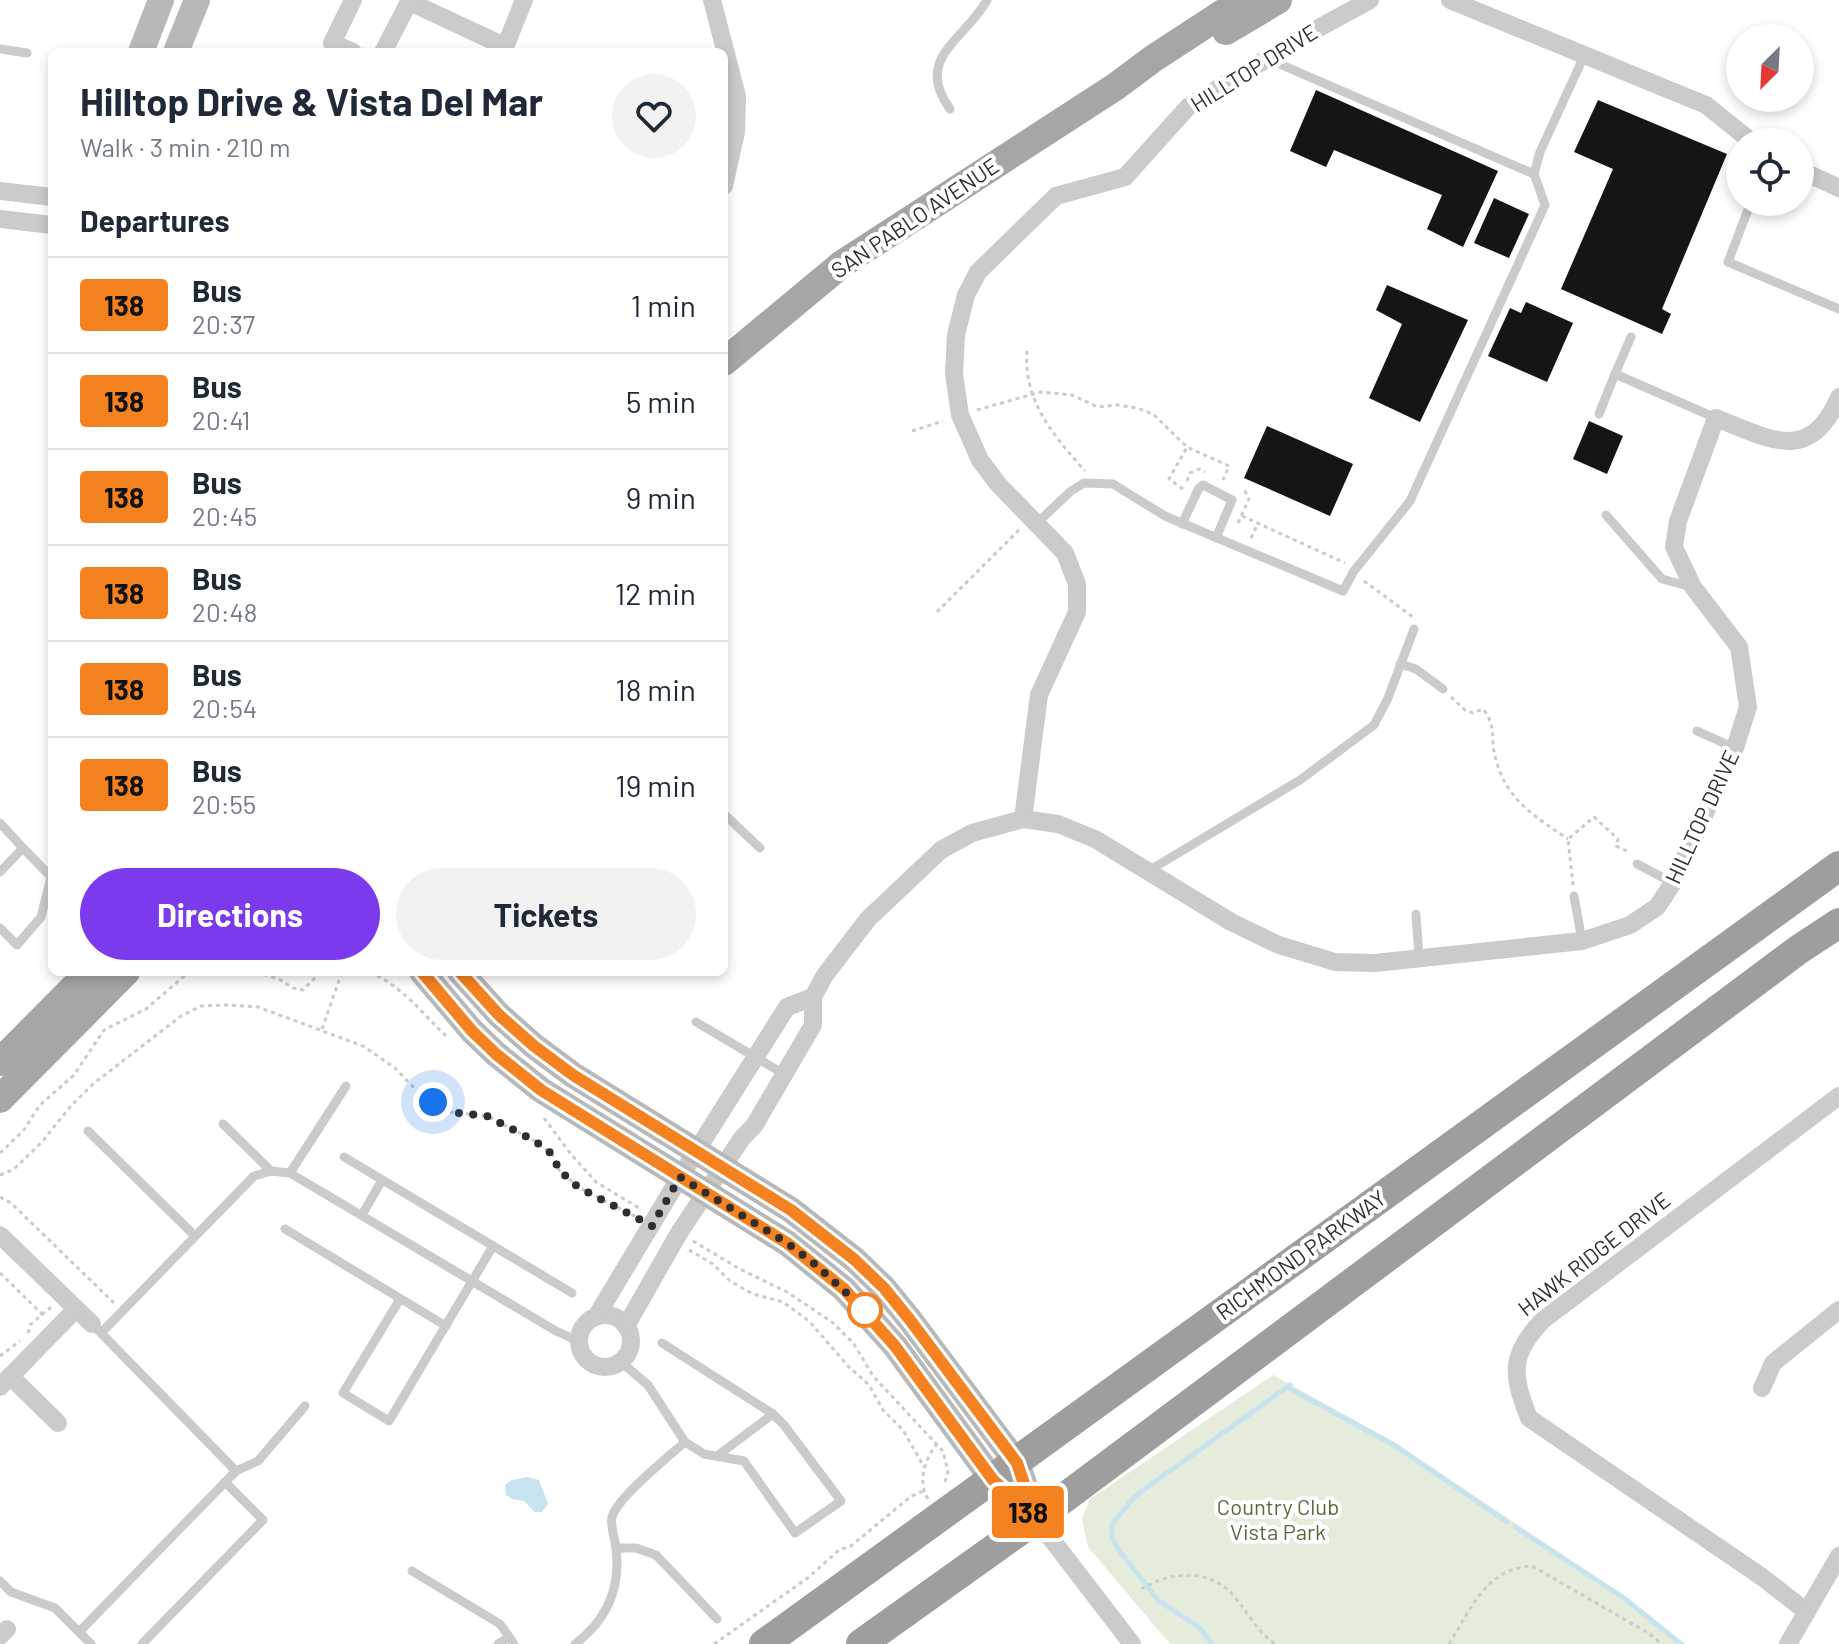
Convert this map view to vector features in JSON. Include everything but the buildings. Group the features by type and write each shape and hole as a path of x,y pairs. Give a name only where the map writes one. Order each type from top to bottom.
{"highway":[{"name":"RICHMOND PARKWAY","path":"764,1644 1839,866"},
{"path":"861,1644 1036,1519 1798,950 1839,923"}],"main road":[{"path":"143,48 161,0"},
{"path":"178,48 197,0"},
{"name":"SAN PABLO AVENUE","path":"728,359 842,264 1243,0"},
{"name":"SAN PABLO AVENUE","path":"1115,87 1160,71 1278,0"},
{"path":"0,1062 85,976"},
{"path":"0,1099 122,976"},
{"path":"425,976 472,1031 541,1090 787,1243 854,1300 1005,1471"},
{"path":"464,976 499,1015 573,1075 791,1210 884,1288 949,1369 1005,1471 1036,1519"}],"street":[{"path":"344,48 332,43 353,0"},
{"path":"504,48 524,0"},
{"path":"712,0 724,48"},
{"name":"HILLTOP DRIVE","path":"1023,819 1039,695 1077,612 1077,584 1065,553 998,484 980,460 960,415 954,374 956,335 966,295 978,272 1056,196 1125,177 1188,107 1370,0"},
{"path":"1450,0 1706,105 1735,128"},
{"path":"385,48 410,1 502,48"},
{"path":"728,64 737,96 728,164"},
{"path":"1814,176 1839,188"},
{"path":"0,191 48,197"},
{"path":"0,219 48,225"},
{"path":"1716,418 1772,439 1792,442 1810,436 1829,420 1839,397"},
{"name":"HILLTOP DRIVE","path":"813,997 825,975 868,919 941,850 972,833 1023,819 1058,824 1083,834 1150,870 1231,922 1279,945 1335,962 1375,963 1582,941 1630,925 1657,907 1673,883 1735,748 1748,707 1739,647 1693,587 1674,547 1678,521 1716,418"},
{"path":"596,1317 787,1007 813,997 813,1025 754,1126 742,1138 676,1237 626,1326"},
{"name":"HAWK RIDGE DRIVE","path":"1807,1612 1762,1577 1529,1418 1515,1373 1518,1353 1527,1336 1543,1320 1839,1096"},
{"path":"0,1235 96,1329"},
{"path":"58,1423 5,1381 56,1329 69,1302"},
{"path":"1762,1388 1773,1363 1839,1310"},
{"path":"606,1315 626,1326 630,1345 621,1362 612,1366 591,1364 580,1351 578,1341 587,1322 596,1317 606,1315"},
{"path":"1036,1519 1132,1644"},
{"path":"1788,1644 1839,1556"}],"lane":[{"path":"950,109 940,95 935,78 954,38 979,14 987,0"},
{"path":"0,49 27,53"},
{"path":"1038,522 1071,491 1084,483 1100,482 1126,490 1182,524 1343,591 1354,571 1410,501 1545,205 1534,174 1540,152 1584,56"},
{"path":"1268,59 1534,174"},
{"path":"1746,216 1728,262 1839,309"},
{"path":"1599,414 1631,337"},
{"path":"1615,374 1716,418"},
{"path":"1182,524 1203,485 1232,500 1216,538"},
{"path":"1606,515 1662,579 1693,587"},
{"path":"1150,870 1300,780 1374,725 1388,698 1414,629"},
{"path":"1400,664 1416,669 1443,689"},
{"path":"1697,731 1735,748"},
{"path":"728,818 760,848"},
{"path":"0,823 48,874"},
{"path":"0,872 23,848"},
{"path":"1638,860 1673,883"},
{"path":"0,928 17,945 41,917 48,889"},
{"path":"1574,896 1582,941"},
{"path":"1416,914 1419,958"},
{"path":"696,1022 784,1074"},
{"path":"290,1173 346,1086"},
{"path":"223,1124 271,1171"},
{"path":"88,1131 195,1236"},
{"path":"344,1157 572,1293"},
{"path":"236,1471 96,1329 123,1311 254,1176 271,1171 290,1173 556,1331 578,1341"},
{"path":"362,1215 382,1180"},
{"path":"285,1229 446,1326"},
{"path":"400,1299 343,1393 389,1421 493,1246"},
{"path":"621,1362 648,1385 685,1442 704,1454 744,1461 795,1533 841,1501 773,1414 662,1343"},
{"path":"79,1632 236,1471 258,1461 305,1406"},
{"path":"717,1456 773,1414"},
{"path":"575,1644 592,1631 609,1606 617,1582 611,1519 619,1503 685,1442"},
{"path":"142,1644 263,1520 225,1482"},
{"path":"616,1548 636,1548 656,1555 717,1619"},
{"path":"412,1571 500,1624 511,1640 498,1644"},
{"path":"0,1581 11,1592 55,1608 91,1644"}],"path":[{"path":"912,431 1041,392 1072,395 1098,407 1117,405 1153,414 1187,447 1229,466 1223,480"},
{"path":"1179,498 1184,488 1172,483 1169,475 1187,447"},
{"path":"1242,516 1348,564 1407,612 1418,623 1414,629"},
{"path":"1443,689 1465,710 1473,713 1483,709 1493,722 1494,754 1508,790 1533,817 1568,839"},
{"path":"1568,839 1594,817 1618,839 1616,846 1638,860"},
{"path":"1568,839 1574,896"},
{"path":"0,1153 23,1131 40,1105 74,1075 104,1030 146,1009 184,976"},
{"path":"269,976 303,990 317,976"},
{"path":"322,1029 341,976"},
{"path":"0,1175 14,1169 42,1142 93,1084 181,1016 201,1006 258,1007 363,1046 395,1068 418,1092 449,1112 487,1116 535,1141 552,1154 559,1170 578,1187 652,1226"},
{"path":"0,1197 11,1203 123,1311"},
{"path":"676,1237 713,1264 730,1281 753,1294 783,1302 809,1321 869,1385 883,1410 903,1430 924,1467"},
{"path":"676,1237 787,1292 832,1322 854,1344 873,1376 937,1444 924,1467 923,1491 930,1502"},
{"path":"0,1273 56,1329"},
{"path":"0,1356 10,1346 23,1340 30,1325 42,1315 69,1302"},
{"path":"714,1644 809,1577 839,1550 851,1546 910,1497 923,1491"},
{"path":"1449,1644 1489,1582 1515,1567 1532,1566 1650,1634 1661,1644"},
{"path":"1143,1588 1186,1574 1202,1576 1233,1595 1265,1637 1275,1644"}],"green space":[{"name":"Country Club Vista Park","path":"1273,1375 1394,1442 1626,1597 1685,1644 1170,1644 1088,1547 1082,1519 1090,1499"}],"water":[{"path":"527,1477 539,1480 548,1504 542,1512 535,1512 524,1501 506,1495 505,1485"}],"waterway":[{"path":"1212,1644 1200,1628 1159,1601 1118,1549 1112,1537 1112,1524 1135,1496 1290,1385"},
{"path":"1287,1387 1394,1445 1507,1522"},
{"path":"1515,1527 1624,1598 1681,1644"}],"bus line":[{"name":"138","path":"425,976 472,1031 541,1090 787,1243 844,1289 920,1378 993,1480 1036,1519 1017,1463 910,1320 884,1288 855,1260 791,1210 573,1075 499,1015 464,976"}],"route":[{"path":"433,1102 449,1112 487,1116 535,1141 552,1154 559,1170 578,1187 652,1226 680,1177 787,1243 865,1310"}]}
